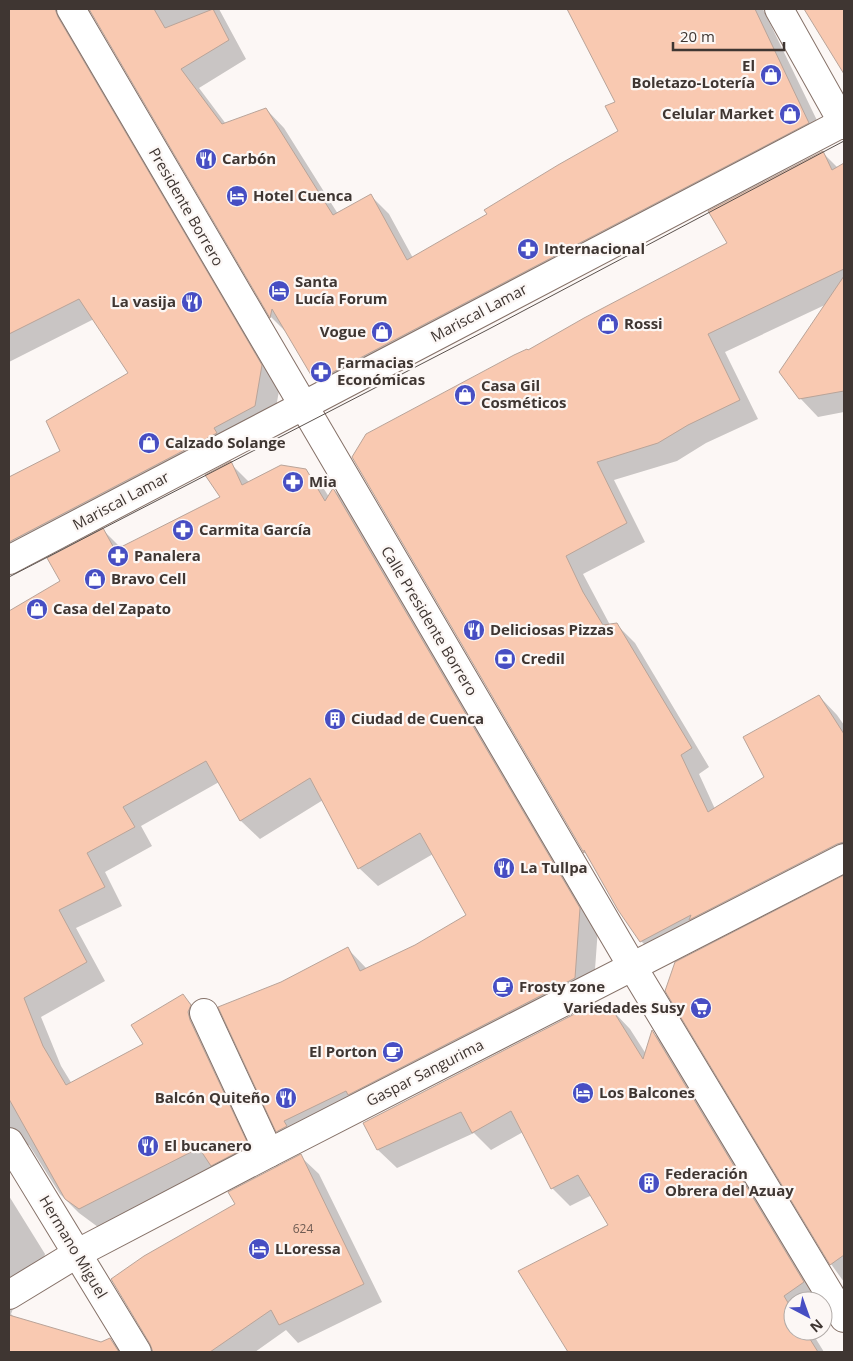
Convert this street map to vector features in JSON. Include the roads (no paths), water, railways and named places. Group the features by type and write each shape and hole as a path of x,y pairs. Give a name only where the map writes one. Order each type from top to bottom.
{"street":[{"name":"Presidente Borrero","path":"71,9 302,406"},
{"path":"779,9 844,123"},
{"name":"Mariscal Lamar","path":"9,560 844,123"},
{"name":"Calle Presidente Borrero","path":"302,406 632,966"},
{"name":"Gaspar Sangurima","path":"9,1295 78,1253 269,1153 844,858"},
{"path":"632,966 844,1318"},
{"path":"204,1013 269,1153"},
{"name":"Hermano Miguel","path":"9,1142 137,1352"}],"tram line":[{"path":"9,577 489,329 844,141"}],"place":[{"name":"El Boletazo-Lotería","path":"771,75"},
{"name":"Celular Market","path":"790,114"},
{"name":"Carbón","path":"206,159"},
{"name":"Hotel Cuenca","path":"237,196"},
{"name":"Internacional","path":"528,249"},
{"name":"Santa Lucía Forum","path":"279,291"},
{"name":"La vasija","path":"192,302"},
{"name":"Rossi","path":"608,324"},
{"name":"Vogue","path":"382,332"},
{"name":"Farmacias Económicas","path":"321,372"},
{"name":"Casa Gil Cosméticos","path":"465,395"},
{"name":"Calzado Solange","path":"149,443"},
{"name":"Mia","path":"293,482"},
{"name":"Carmita García","path":"183,530"},
{"name":"Panalera","path":"118,556"},
{"name":"Bravo Cell","path":"95,579"},
{"name":"Casa del Zapato","path":"37,609"},
{"name":"Deliciosas Pizzas","path":"474,630"},
{"name":"Credil","path":"505,659"},
{"name":"Ciudad de Cuenca","path":"335,719"},
{"name":"La Tullpa","path":"504,868"},
{"name":"Frosty zone","path":"503,987"},
{"name":"Variedades Susy","path":"701,1008"},
{"name":"El Porton","path":"393,1052"},
{"name":"Los Balcones","path":"583,1093"},
{"name":"Balcón Quiteño","path":"286,1098"},
{"name":"El bucanero","path":"148,1146"},
{"name":"Federación Obrera del Azuay","path":"649,1183"},
{"name":"LLoressa","path":"259,1249"}]}
